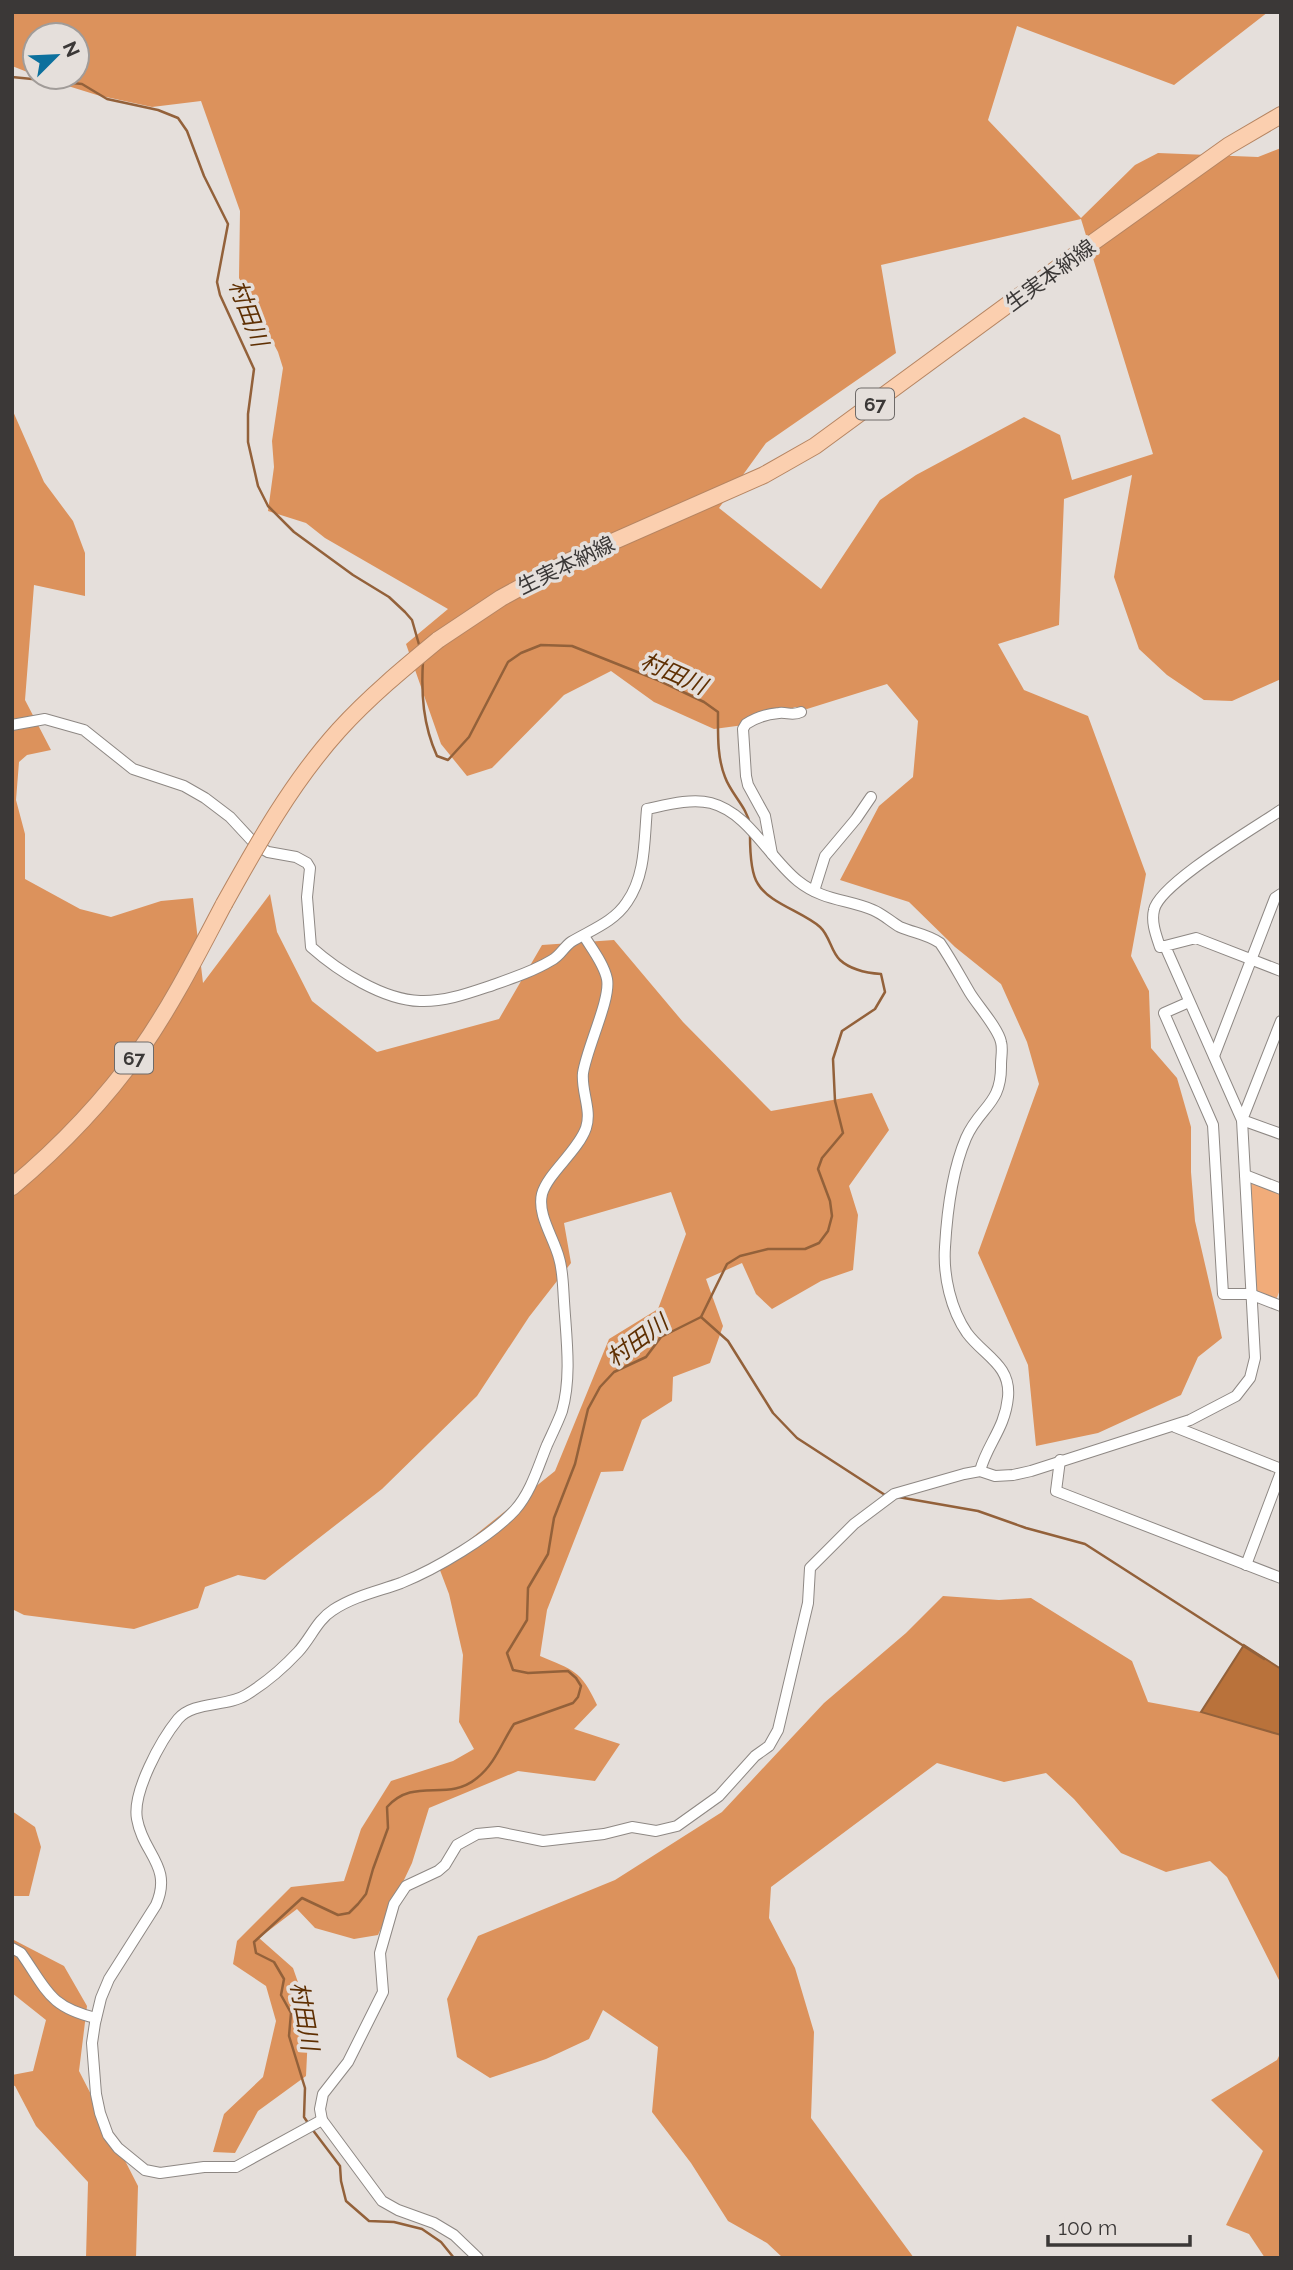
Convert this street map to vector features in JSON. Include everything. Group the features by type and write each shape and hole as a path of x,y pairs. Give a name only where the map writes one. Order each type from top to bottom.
{"main road":[{"name":"生実本納線","path":"12,1187 52,1153 117,1081 166,1009 263,835 315,759 371,698 438,640 501,598 569,561 753,480 815,446 1228,146 1281,115"}],"street":[{"path":"770,852 771,837 765,816 746,776 743,729 746,724 759,718 780,712 795,715 801,712"},
{"path":"12,726 45,719 84,730 133,769 184,786 205,798 268,852 296,857 307,863 310,868 307,897 311,947 352,979 388,994 418,1001 440,1000 463,995 536,969 556,958 569,943 606,923 628,901 642,868 647,809 685,802 709,803 726,809 797,881 814,891 873,910 901,927 940,943 1001,1041 1002,1079 998,1094 967,1136 954,1180 945,1247 944,1270 951,1298 965,1330 975,1343 1003,1368 1006,1376 1009,1396 1003,1424 983,1457 980,1471"},
{"path":"814,891 825,856 871,797"},
{"path":"1281,810 1194,869 1158,900 1154,910 1154,928 1160,947 1196,938 1281,971"},
{"path":"1214,1056 1275,898 1281,894"},
{"path":"322,2120 236,2166 204,2166 160,2172 145,2170 117,2148 108,2135 100,2113 93,2070 92,2043 96,2018 109,1979 162,1892 161,1875 139,1829 137,1800 149,1769 180,1716 191,1710 231,1702 244,1696 298,1652 323,1616 337,1607 403,1582 438,1565 495,1528 515,1510 526,1495 562,1411 566,1386 566,1338 560,1261 543,1216 543,1189 586,1128 588,1118 583,1075 590,1041 608,990 607,977 584,936"},
{"path":"478,2258 454,2235 434,2222 398,2210 382,2201 322,2120 320,2109 323,2094 348,2062 383,1992 380,1953 394,1905 406,1886 438,1871 445,1865 457,1845 477,1834 498,1832 543,1841 604,1834 632,1827 666,1830 685,1822 719,1796 755,1756 769,1746 778,1730 808,1603 810,1568 855,1524 889,1497 980,1471 995,1476 1013,1475 1175,1427 1236,1396 1250,1378 1255,1359 1241,1120 1165,947"},
{"path":"1189,1002 1164,1013 1213,1125 1223,1294 1250,1294 1281,1306"},
{"path":"1241,1120 1281,1021"},
{"path":"1241,1120 1281,1134"},
{"path":"1245,1175 1281,1189"},
{"path":"1175,1427 1281,1470 1245,1565"},
{"path":"1060,1460 1056,1491 1281,1578"},
{"path":"12,1948 21,1953 59,2005 74,2013 96,2018"}],"shaded area":[{"path":"12,12 1268,12 1174,85 1017,26 988,120 1081,218 1135,165 1158,153 1258,157 1281,148 1281,679 1232,701 1204,700 1167,675 1139,649 1114,577 1132,475 1064,499 1059,625 998,644 1024,690 1088,716 1146,874 1131,956 1149,991 1151,1048 1177,1078 1191,1127 1195,1221 1222,1338 1198,1357 1181,1395 1098,1433 1036,1446 1028,1365 978,1253 1039,1084 1027,1042 1001,984 955,947 909,902 840,880 879,806 913,777 918,721 887,684 807,709 795,707 759,723 714,729 654,702 611,671 564,695 492,768 467,776 441,744 406,644 448,609 325,538 306,523 268,511 274,467 272,441 283,368 278,352 239,278 240,211 201,101 152,107 84,91 91,91 91,21 21,21 21,70 12,66","holes":["1081,219 1153,454 1072,480 1060,435 1024,417 916,475 880,500 821,589 719,508 766,443 896,353 881,265"]},
{"path":"12,409 44,482 73,521 85,553 85,596 34,585 25,700 51,750 27,755 19,762 16,800 25,834 25,879 80,909 111,917 161,901 193,898 203,983 270,894 277,932 312,1001 377,1052 499,1019 542,945 614,940 683,1022 771,1111 872,1093 889,1130 849,1186 858,1215 853,1270 821,1281 772,1309 756,1294 742,1263 706,1279 723,1326 710,1363 673,1377 672,1401 642,1420 623,1471 601,1472 547,1610 540,1656 581,1678 597,1705 574,1729 620,1744 595,1781 518,1771 429,1808 412,1863 378,1935 354,1939 315,1928 297,1909 259,1938 293,1968 309,2014 306,2076 258,2111 235,2153 213,2152 224,2114 263,2077 276,2021 266,1986 233,1964 237,1941 291,1887 344,1881 361,1829 391,1781 453,1761 474,1749 459,1722 463,1655 449,1594 438,1565 555,1471 609,1339 658,1309 686,1234 671,1192 564,1223 571,1263 529,1317 477,1396 382,1489 265,1580 238,1575 205,1587 198,1608 134,1629 24,1615 12,1609"},
{"path":"1253,1182 1281,1193 1281,1287 1276,1300 1256,1292 1253,1288 1247,1184"},
{"path":"943,1596 999,1600 1031,1598 1132,1661 1148,1702 1201,1712 1281,1735 1281,1984 1227,1877 1210,1861 1166,1872 1121,1853 1074,1799 1046,1773 1004,1782 937,1763 771,1887 769,1918 795,1968 814,2032 811,2118 914,2258 783,2258 767,2243 728,2221 691,2163 652,2112 658,2047 603,2010 589,2039 546,2059 490,2078 457,2057 447,1999 478,1936 615,1880 722,1812 824,1703 906,1633"},
{"path":"1244,1645 1281,1669 1281,1735 1201,1712"},
{"path":"12,1811 35,1827 41,1847 29,1896 12,1896"},
{"path":"12,1939 64,1966 87,2006 79,2071 138,2186 136,2258 86,2258 88,2182 36,2126 12,2085 12,2075 33,2071 46,2020 12,1993"},
{"path":"1281,2052 1281,2258 1265,2258 1249,2234 1226,2225 1263,2151 1211,2100 1277,2060"}],"waterway":[{"name":"村田川","path":"12,77 82,84 107,99 158,110 178,118 187,131 204,176 228,224 217,282 220,295 254,369 248,414 248,442 258,486 268,506 294,532 353,575 389,597 405,612 412,620 420,648"},
{"name":"村田川","path":"423,661 422,685 429,733 437,756 448,760 469,737 508,662 541,645 572,646 660,681 704,702 718,712 718,745 722,769 746,812 750,825"},
{"name":"村田川","path":"308,2123 304,2117 305,2088 289,2036 291,2013 281,1995 284,1979 274,1962 256,1953 254,1942 302,1898 338,1915 349,1913 366,1894 388,1828 387,1807 409,1793 454,1789 466,1785 489,1766 514,1724 573,1703 578,1697 581,1686 568,1671 528,1673 513,1670 507,1653 527,1620 528,1588 548,1554 554,1518 575,1464 588,1409 600,1387 614,1372 646,1357 661,1337 701,1317 727,1264 740,1256 768,1249 805,1249 819,1243 828,1231 832,1216 830,1201 818,1169 822,1158 843,1133 835,1101 833,1059 842,1031 875,1009 885,992 881,974 859,970 844,963 837,957 820,927 763,891 754,874 750,835"},
{"path":"701,1317 728,1341 773,1413 797,1438 885,1495"},
{"path":"898,1497 978,1511 1085,1544 1264,1659"},
{"name":"村田川","path":"312,2129 340,2166 346,2201 369,2221 394,2222 422,2229 441,2242 454,2258"}]}
